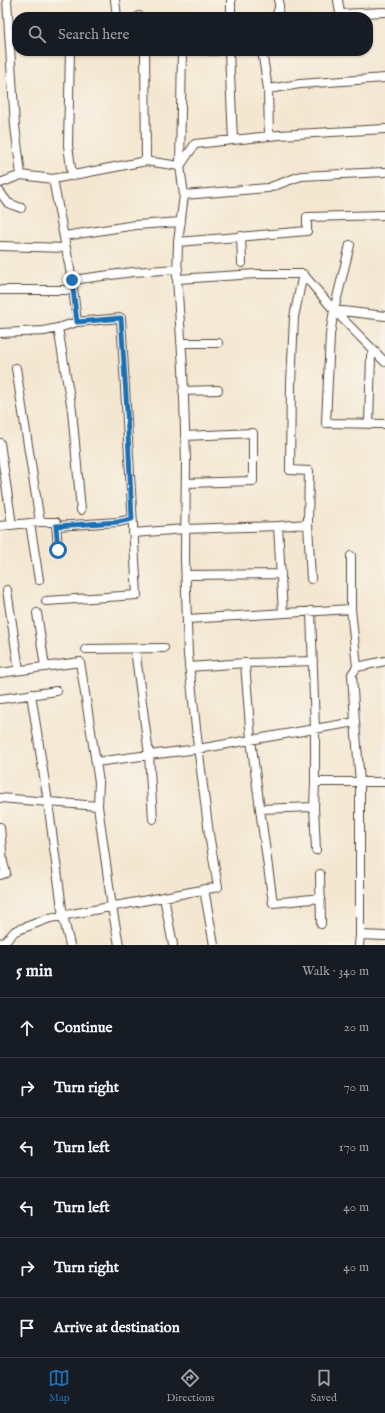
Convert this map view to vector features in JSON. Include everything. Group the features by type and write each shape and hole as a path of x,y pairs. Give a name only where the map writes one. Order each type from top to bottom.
{"street":[{"path":"7,0 15,126 21,174"},
{"path":"115,0 116,12"},
{"path":"231,0 231,12"},
{"path":"278,12 279,0"},
{"path":"338,0 340,12"},
{"path":"373,12 384,12"},
{"path":"0,26 9,27"},
{"path":"70,56 68,144 72,176"},
{"path":"145,56 146,161"},
{"path":"0,943 5,942 15,931 50,918 218,887 209,834 189,667 186,574 185,436 177,279 178,242 184,195 180,166 182,56"},
{"path":"230,56 233,140"},
{"path":"263,56 268,89 269,136"},
{"path":"268,89 300,84 385,78"},
{"path":"180,166 195,144 269,136 385,129"},
{"path":"0,183 21,174 53,179 146,161 180,166"},
{"path":"184,195 268,188 301,176 385,172"},
{"path":"53,179 72,280 77,322"},
{"path":"0,192 8,203 21,208"},
{"path":"178,242 306,230 308,217 385,215"},
{"path":"64,236 136,225 181,222"},
{"path":"241,236 242,263"},
{"path":"350,245 334,310 330,335 326,423 385,424"},
{"path":"0,246 66,248"},
{"path":"72,280 133,272 178,269"},
{"path":"177,279 256,274 303,274 334,310 385,362"},
{"path":"303,274 294,317 291,384 290,470 310,471 308,524 311,579"},
{"path":"0,290 73,290"},
{"path":"334,310 385,316"},
{"path":"0,333 44,331 77,322 121,318 137,595 46,601"},
{"path":"58,328 72,410 81,510"},
{"path":"181,343 218,343"},
{"path":"369,424 371,356"},
{"path":"16,368 40,522"},
{"path":"183,391 218,390"},
{"path":"185,436 253,433 253,481 186,483"},
{"path":"0,443 12,525"},
{"path":"56,526 118,522 132,519"},
{"path":"30,522 39,580"},
{"path":"0,526 30,522 56,522 58,550"},
{"path":"133,533 186,529 308,524"},
{"path":"278,526 283,613"},
{"path":"351,556 351,609 357,667 352,674 360,782 361,892 359,945"},
{"path":"186,574 281,574"},
{"path":"7,590 19,670"},
{"path":"187,619 351,609"},
{"path":"311,611 315,729 314,807 316,850"},
{"path":"37,613 45,667"},
{"path":"135,648 148,755 153,819"},
{"path":"86,649 164,648"},
{"path":"189,667 245,663 313,661"},
{"path":"0,673 80,662 99,782 98,806 112,907 119,945"},
{"path":"357,667 385,662"},
{"path":"245,663 251,740 273,903 321,898"},
{"path":"0,699 57,691"},
{"path":"31,694 48,802 63,916 70,945"},
{"path":"96,762 198,749 355,722"},
{"path":"315,782 385,782"},
{"path":"0,798 98,806"},
{"path":"260,808 314,807"},
{"path":"0,827 3,863 6,873 0,875"},
{"path":"320,874 321,924"},
{"path":"204,890 214,945"},
{"path":"164,897 173,945"},
{"path":"360,935 385,936"}],"route":[{"path":"58,550 56,526 118,522 132,519 121,318 77,322 72,280"}]}
